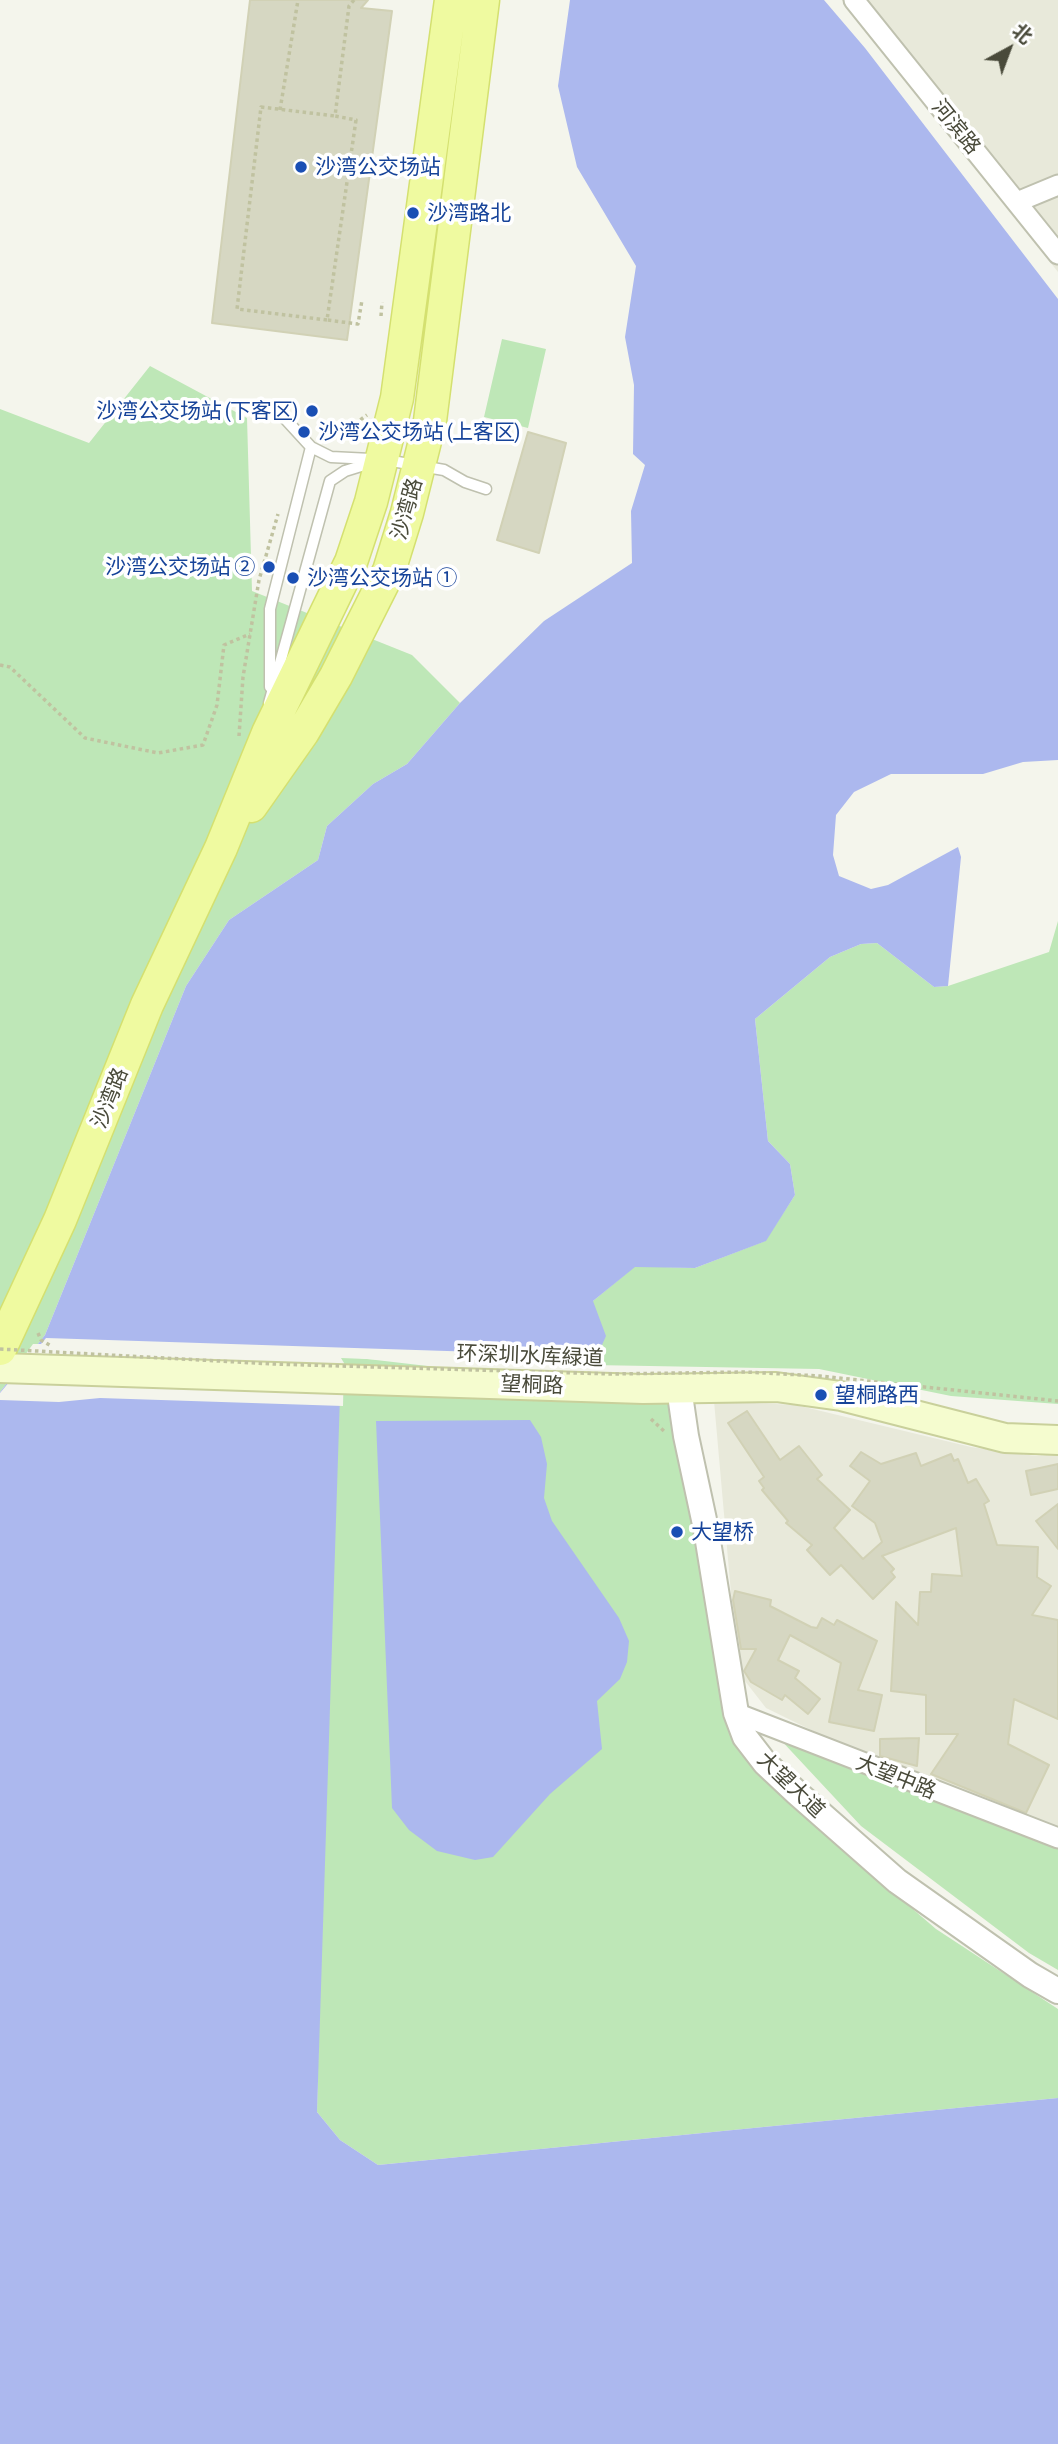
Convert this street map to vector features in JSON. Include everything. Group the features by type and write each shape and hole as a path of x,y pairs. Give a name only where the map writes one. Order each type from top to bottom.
{"main road":[{"name":"沙湾路","path":"0,1349 60,1220 147,1005 221,848 253,737 305,659 351,562 397,398 451,0"},
{"name":"沙湾路","path":"221,848 280,766 336,676 388,571 420,466 430,421 483,0"},
{"path":"305,659 336,676"},
{"name":"望桐路","path":"0,1368 52,1359 643,1389 776,1387 841,1396 972,1432 1005,1438 1058,1440"}],"street":[{"name":"河滨路","path":"854,0 1058,254"},
{"path":"1017,202 1058,184"},
{"name":"大望大道","path":"679,1388 685,1436 706,1529 736,1713 745,1737 765,1763 897,1881 1019,1968 1058,1991"},
{"name":"大望中路","path":"736,1713 1058,1838"}],"lane":[{"path":"278,411 311,447 331,457 381,459 444,470 465,482 486,489"},
{"path":"270,694 270,609 311,447"},
{"path":"253,737 286,649 330,481 345,471 381,459"}],"path":[{"path":"280,110 298,0"},
{"path":"335,116 349,6 354,0"},
{"path":"327,320 356,120 261,107 237,309 358,324 362,300"},
{"path":"349,428 374,409"},
{"path":"253,737 239,711 259,580 281,503"},
{"path":"0,665 10,667 85,738 158,753 203,745 217,705 224,645 250,634"},
{"path":"38,1333 52,1359"},
{"name":"环深圳水库緑道","path":"0,1349 65,1355 408,1368 611,1374 746,1372 820,1376 1058,1401"},
{"path":"651,1419 667,1439"}],"shaded area":[{"path":"842,0 1058,0 1058,272"},
{"path":"714,1401 796,1405 971,1447 1036,1456 1058,1454 1058,1834 875,1761 766,1708 738,1672"}],"green space":[{"path":"502,339 546,349 528,428 484,417"},
{"path":"150,366 247,418 252,591 412,655 460,703 407,764 373,784 327,826 318,860 229,920 186,986 45,1335 0,1392 0,409 89,443"},
{"path":"1058,921 1058,1404 951,1396 819,1369 593,1365 593,1301 635,1266 695,1268 765,1241 795,1195 790,1164 768,1141 755,1019 830,957 861,944 877,943 934,987 948,986 1049,952"},
{"path":"333,1355 668,1394 720,1674 744,1753 822,1831 936,1929 1058,2009 1058,2098 378,2165 340,2140 317,2112"},
{"path":"778,1737 1058,1847 1058,1970 1029,1953 861,1826"}],"water":[{"path":"570,0 824,0 865,48 1058,299 1058,760 1023,762 983,774 891,774 854,792 836,815 833,855 839,876 871,889 888,885 958,847 961,857 948,986 934,987 877,943 861,944 830,957 755,1019 768,1141 790,1164 795,1195 766,1241 695,1268 635,1267 593,1301 606,1336 593,1365 334,1355 341,1364 317,2112 340,2140 378,2165 1058,2098 1058,2444 0,2444 0,1392 45,1335 186,986 229,920 318,860 327,826 373,784 407,764 460,703 544,621 632,563 631,511 645,465 633,454 634,385 625,337 636,266 577,167 558,86"},
{"path":"530,1420 541,1437 547,1464 544,1498 552,1521 619,1618 629,1641 627,1662 620,1679 597,1701 602,1749 550,1794 493,1857 475,1860 437,1851 409,1830 392,1808 376,1421"}],"pier":[{"path":"46,1338 601,1356 593,1368 341,1358 344,1363 343,1406 100,1398 59,1402 0,1400 0,1393 31,1356 25,1355 33,1344 41,1344"}],"building":[{"name":"沙湾公交场站","path":"250,0 368,0 361,8 392,11 347,340 212,323"},
{"path":"528,432 566,443 539,553 497,540"},
{"path":"747,1411 780,1460 799,1446 822,1475 817,1479 850,1510 834,1528 863,1559 882,1542 875,1523 852,1506 870,1481 850,1466 861,1452 881,1464 916,1453 921,1466 951,1454 954,1461 958,1459 968,1483 976,1479 989,1501 984,1504 997,1545 1038,1547 1037,1577 1051,1586 1032,1615 1058,1620 1058,1719 1014,1699 1008,1744 1049,1765 1026,1813 931,1774 958,1734 926,1734 926,1695 891,1691 896,1602 918,1625 920,1592 931,1592 932,1574 962,1576 956,1528 882,1556 894,1569 891,1572 895,1577 873,1599 841,1565 830,1575 807,1550 812,1545 786,1523 788,1521 762,1490 764,1488 759,1481 764,1477 728,1423"},
{"path":"1058,1464 1058,1489 1031,1495 1026,1471"},
{"path":"1058,1504 1058,1549 1036,1521"},
{"path":"735,1591 771,1600 770,1606 811,1627 817,1628 822,1618 834,1625 837,1620 877,1641 858,1690 882,1695 874,1731 829,1722 841,1663 790,1635 778,1660 799,1671 795,1678 820,1699 808,1714 785,1695 782,1700 751,1682 744,1671 756,1649 741,1649 733,1600"},
{"path":"919,1738 917,1766 880,1756 880,1739"}],"place":[{"name":"沙湾公交场站","path":"301,167"},
{"name":"沙湾路北","path":"413,213"},
{"name":"沙湾公交场站 (下客区)","path":"312,411"},
{"name":"沙湾公交场站 (上客区)","path":"304,432"},
{"name":"沙湾公交场站 ②","path":"269,567"},
{"name":"沙湾公交场站 ①","path":"293,578"},
{"name":"望桐路西","path":"821,1395"},
{"name":"大望桥","path":"677,1532"}]}
